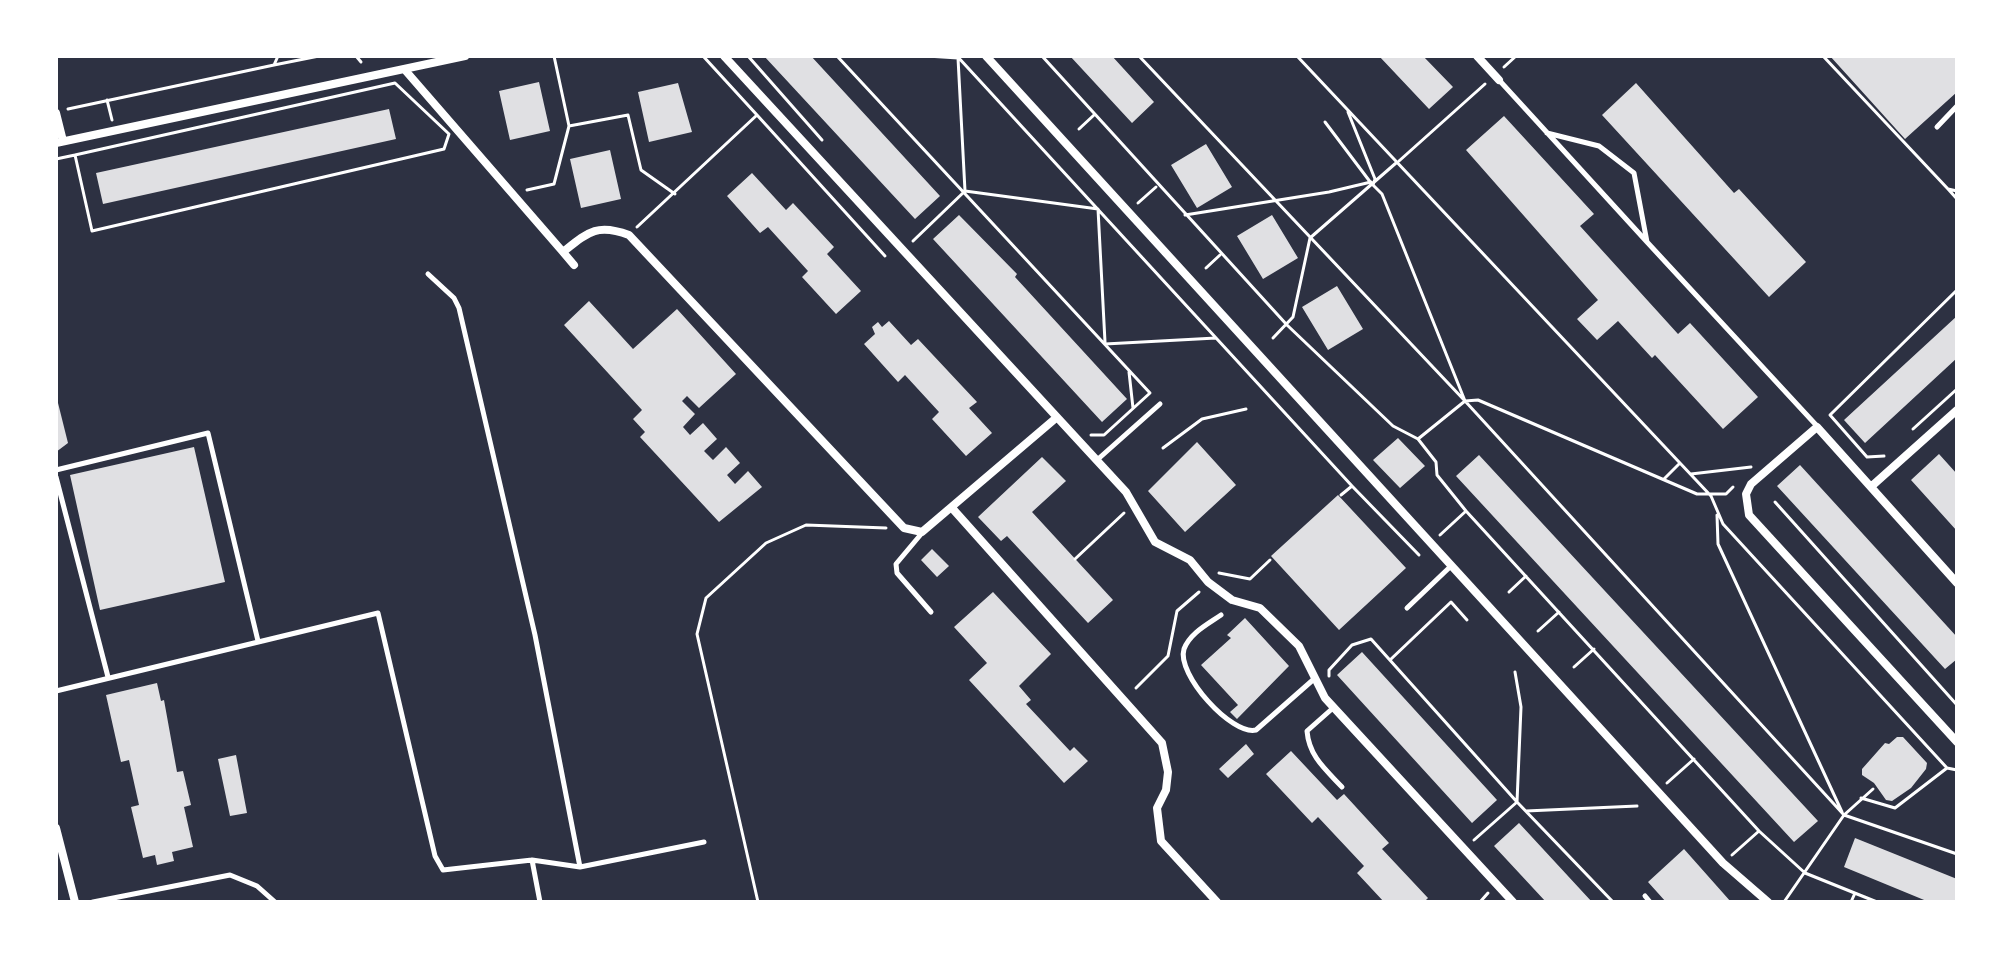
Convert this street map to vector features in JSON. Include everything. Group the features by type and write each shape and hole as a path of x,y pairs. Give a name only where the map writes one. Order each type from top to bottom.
{"street":[{"path":"56,112 59,142 465,56"},
{"path":"724,56 1126,492 1155,542 1190,560 1208,582 1232,600 1260,608 1299,646 1333,708 1513,902"},
{"path":"986,56 1723,863 1768,902"},
{"path":"1477,56 1497,77"},
{"path":"405,70 574,265"},
{"path":"563,252 587,234 608,227 629,235 904,528 922,532 1056,418"},
{"path":"1873,485 1957,410"},
{"path":"1957,583 1873,485 1817,427 1751,484 1746,494 1749,515 1957,742"},
{"path":"952,508 1162,743 1168,772 1166,790 1157,808 1161,841 1217,902"},
{"path":"56,828 75,902"}],"lane":[{"path":"1497,77 1817,427"},
{"path":"1937,127 1957,106"},
{"path":"1547,133 1599,146 1634,173 1647,242"},
{"path":"428,274 454,298 459,308 535,635 580,867"},
{"path":"1097,460 1160,404"},
{"path":"56,470 208,433 258,641"},
{"path":"56,477 108,677"},
{"path":"922,532 896,564 897,573 931,612"},
{"path":"1407,608 1452,566"},
{"path":"56,691 378,613 440,868 452,871 532,860 580,867 704,842"},
{"path":"1221,615 1195,634 1183,657 1186,676 1236,727 1248,732 1256,730 1315,678"},
{"path":"1333,708 1313,723 1307,731 1308,740 1313,756 1342,787"},
{"path":"532,860 540,902"},
{"path":"93,902 230,875 257,886 275,902"},
{"path":"1645,896 1650,902"}],"path":[{"path":"274,65 278,56"},
{"path":"56,112 319,56"},
{"path":"356,56 361,62"},
{"path":"523,190 554,184 569,126 554,56"},
{"path":"703,56 885,256"},
{"path":"748,56 826,145"},
{"path":"837,56 1150,393 1104,435 1090,434"},
{"path":"927,56 958,57 1419,555"},
{"path":"1042,56 1157,186 1287,325 1393,426 1418,439 1436,462 1437,475 1466,511 1759,831 1805,873 1877,902"},
{"path":"1139,56 1465,401 1844,815 1957,854"},
{"path":"1297,56 1711,496 1717,514 1718,544 1844,815"},
{"path":"1823,56 1957,199"},
{"path":"903,231 913,242 965,191 958,57"},
{"path":"1273,338 1293,317 1310,238 1497,77"},
{"path":"56,159 395,83 449,134 444,149 92,231 75,155"},
{"path":"1346,109 1375,179 1372,184"},
{"path":"569,126 628,115 641,170 675,194"},
{"path":"637,227 757,115"},
{"path":"1079,129 1094,115"},
{"path":"1325,122 1382,194 1465,401"},
{"path":"1185,215 1372,184"},
{"path":"1135,206 1157,186"},
{"path":"1948,189 1957,191"},
{"path":"965,191 1098,209"},
{"path":"1098,209 1105,344"},
{"path":"1206,268 1220,255"},
{"path":"1893,448 1882,458 1867,457 1830,415 1957,290"},
{"path":"1105,344 1216,338"},
{"path":"1129,370 1133,408"},
{"path":"1903,438 1957,389"},
{"path":"1418,439 1465,401 1478,400 1697,494 1711,496"},
{"path":"1163,448 1202,419 1246,409"},
{"path":"1664,479 1680,463"},
{"path":"1691,474 1756,466"},
{"path":"1341,495 1352,486"},
{"path":"1775,502 1957,705"},
{"path":"1437,537 1466,511"},
{"path":"1075,559 1124,513"},
{"path":"1717,514 1947,768 1957,770"},
{"path":"758,902 697,634 706,598 766,543 806,525 904,528"},
{"path":"1222,571 1250,579 1270,560"},
{"path":"1509,592 1526,576"},
{"path":"1390,660 1451,602 1467,620"},
{"path":"1136,688 1168,656 1177,611"},
{"path":"1538,631 1559,612"},
{"path":"1329,679 1329,670 1352,645 1371,639 1517,802 1613,902"},
{"path":"1574,667 1594,649"},
{"path":"1474,840 1517,802 1521,707 1515,672"},
{"path":"1677,774 1694,759"},
{"path":"1861,798 1895,808 1947,768"},
{"path":"1784,902 1844,815 1873,789"},
{"path":"1526,811 1637,806"},
{"path":"1731,856 1759,831"},
{"path":"1480,902 1488,893"},
{"path":"1851,902 1855,893"}],"building":[{"path":"764,56 811,56 940,196 915,219"},
{"path":"1070,56 1112,56 1154,102 1132,123"},
{"path":"1379,56 1423,56 1453,87 1429,109"},
{"path":"1830,56 1957,56 1957,92 1905,139"},
{"path":"539,82 550,131 510,140 499,91"},
{"path":"678,83 692,132 649,142 638,92"},
{"path":"1636,83 1734,193 1739,189 1806,262 1769,297 1602,115"},
{"path":"389,109 396,139 103,204 96,173"},
{"path":"1504,116 1594,214 1580,226 1678,334 1690,323 1758,397 1723,429 1655,355 1652,358 1618,321 1597,340 1577,319 1598,300 1466,150"},
{"path":"1206,144 1232,187 1197,208 1171,165"},
{"path":"610,150 621,199 581,208 570,159"},
{"path":"752,173 786,210 793,203 834,247 827,254 861,291 836,314 802,277 808,271 768,227 760,233 727,196"},
{"path":"959,215 1017,274 1015,277 1127,399 1102,422 933,239"},
{"path":"1272,215 1298,258 1263,279 1237,236"},
{"path":"1337,286 1363,329 1328,350 1302,307"},
{"path":"589,301 633,349 677,309 736,374 699,408 687,396 682,401 695,414 683,427 690,435 703,423 717,439 704,451 713,460 726,447 740,463 727,475 735,484 748,471 762,487 719,522 640,437 645,432 633,419 642,410 564,325"},
{"path":"1957,316 1957,358 1865,443 1844,420"},
{"path":"889,321 911,345 918,339 977,402 969,408 992,433 966,456 932,419 939,412 905,375 898,382 864,344 875,334 872,327 878,322 882,327"},
{"path":"56,395 68,443 56,452"},
{"path":"1398,438 1425,466 1400,488 1373,460"},
{"path":"1197,442 1236,485 1185,532 1148,491"},
{"path":"194,447 225,582 100,610 70,475"},
{"path":"1939,454 1957,474 1957,531 1911,480"},
{"path":"1479,455 1818,821 1794,842 1456,476"},
{"path":"1042,457 1066,481 1032,512 1113,600 1088,623 1007,536 1001,541 978,517"},
{"path":"1800,465 1957,637 1957,659 1945,669 1777,486"},
{"path":"1338,495 1406,568 1339,630 1271,556"},
{"path":"932,549 949,566 937,577 921,560"},
{"path":"993,592 1051,654 1019,686 1031,700 1026,704 1070,751 1074,747 1088,761 1064,783 969,680 987,663 954,627"},
{"path":"1245,618 1289,666 1237,719 1230,712 1238,705 1201,665 1231,638 1227,635"},
{"path":"1362,652 1497,800 1472,823 1337,675"},
{"path":"157,683 161,701 164,700 177,772 183,771 191,805 184,807 193,847 172,852 174,861 157,865 155,855 143,858 131,807 139,805 129,760 121,762 106,695"},
{"path":"1897,737 1903,737 1927,763 1911,788 1892,801 1886,800 1874,783 1862,775 1862,769 1885,743 1889,744"},
{"path":"1246,744 1254,754 1228,778 1219,769"},
{"path":"1291,751 1337,800 1344,794 1389,843 1382,849 1428,898 1424,902 1384,902 1357,873 1364,866 1318,817 1312,823 1266,774"},
{"path":"236,755 247,813 230,816 218,759"},
{"path":"1519,823 1592,902 1546,902 1494,846"},
{"path":"1855,838 1957,879 1957,902 1929,902 1844,867"},
{"path":"1684,849 1731,902 1666,902 1648,882"}]}
